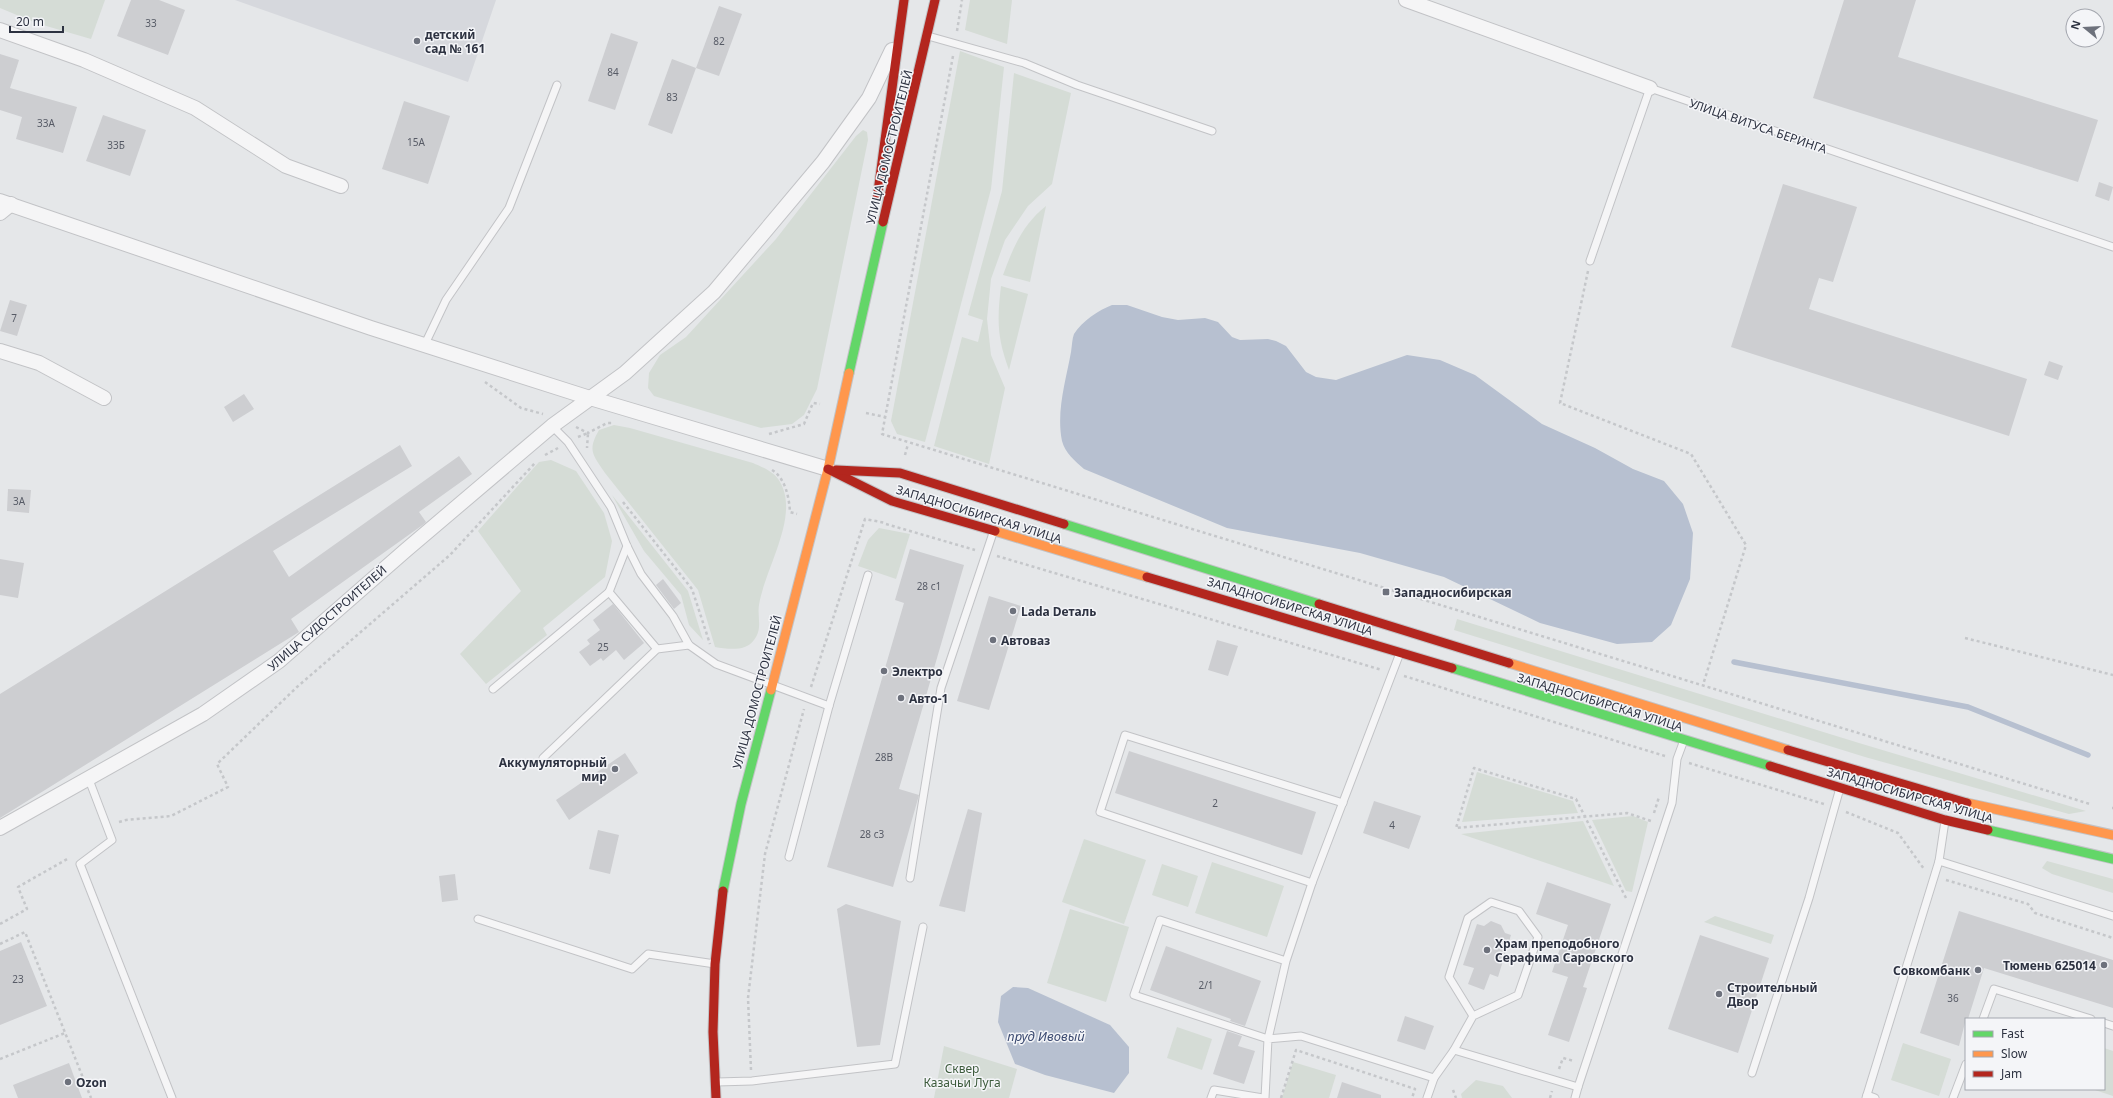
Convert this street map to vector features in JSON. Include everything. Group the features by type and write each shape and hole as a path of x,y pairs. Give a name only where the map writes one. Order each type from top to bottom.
{"main road":[{"name":"УЛИЦА ДОМОСТРОИТЕЛЕЙ","path":"865,298 904,0"},
{"name":"УЛИЦА ДОМОСТРОИТЕЛЕЙ","path":"716,1098 714,1082 715,964 724,879 771,685 828,469 865,298 928,36 935,0"},
{"name":"ЗАПАДНОСИБИРСКАЯ УЛИЦА","path":"828,469 892,501 1400,652 1945,820 2113,859"},
{"name":"ЗАПАДНОСИБИРСКАЯ УЛИЦА","path":"828,469 900,474 1840,766 1963,802 2113,835"}],"street":[{"name":"УЛИЦА ВИТУСА БЕРИНГА","path":"1406,0 1650,88"},
{"path":"0,30 84,60 195,108 286,166 341,186"},
{"name":"УЛИЦА СУДОСТРОИТЕЛЕЙ","path":"0,828 87,777 203,714 279,661 406,550 552,426 625,372 714,292 823,162 869,98 883,71 899,33"},
{"path":"0,214 5,202 425,344 590,398 828,469"},
{"path":"0,351 39,363 104,398"}],"lane":[{"path":"928,36 1024,63 1077,85 1212,131"},
{"path":"425,344 446,300 509,208 557,85"},
{"path":"1590,261 1650,88"},
{"name":"УЛИЦА ВИТУСА БЕРИНГА","path":"1650,88 2113,247"},
{"path":"552,426 568,442 611,507 627,546 641,574 673,616 689,645 716,664 829,706"},
{"path":"910,878 941,688 994,531"},
{"path":"493,689 609,592 627,546"},
{"path":"789,857 829,706 868,576"},
{"path":"609,592 657,649"},
{"path":"543,758 657,649 689,645"},
{"path":"1211,1098 1214,1090 1264,1098 1268,1039 1286,961 1312,883 1400,652"},
{"path":"1312,883 1100,812 1125,735 1343,803"},
{"path":"1574,1098 1672,802 1678,759 1684,740"},
{"path":"87,777 112,840 80,864 172,1098"},
{"path":"1752,1073 1809,898 1840,788"},
{"path":"1876,1098 1867,1097 1939,861 1945,820"},
{"path":"1939,861 2113,916"},
{"path":"1428,1098 1434,1078 1454,1050 1473,1016 1518,994 1538,937 1520,911 1491,902 1468,918 1449,977 1473,1016"},
{"path":"478,919 632,969 648,954 715,964"},
{"path":"1286,961 1160,920 1134,995 1268,1039 1301,1036 1434,1078"},
{"path":"714,1082 752,1081 895,1064 923,928"},
{"path":"1983,1018 1994,989 2088,1018"},
{"path":"1454,1050 1578,1087"},
{"path":"1953,1098 1965,1067"}],"path":[{"path":"962,0 882,434 908,444 2090,804"},
{"path":"1590,261 1560,403 1691,454 1746,546 1703,685"},
{"path":"768,435 804,424 813,403 820,404"},
{"path":"866,413 885,417"},
{"path":"107,826 126,820 171,816 228,787 217,764 297,687 450,555 540,458 568,442 588,433 586,454"},
{"path":"767,467 780,475 789,498 790,512 797,514"},
{"path":"620,497 692,589 716,664"},
{"path":"886,524 888,517"},
{"path":"861,532 865,519 886,524 1393,673 1835,808 1898,833 1925,870 1934,876 2028,904 2035,913 2113,938"},
{"path":"1965,638 2113,675"},
{"path":"1626,898 1586,817 1576,799 1474,768 1456,828 1586,817 1627,813 1651,821"},
{"path":"1649,828 1661,792"},
{"path":"0,924 27,909 18,887 73,856"},
{"path":"1624,906 1629,891"},
{"path":"0,944 25,932 91,1098"},
{"path":"0,1058 65,1033"},
{"path":"1281,1098 1296,1050 1415,1089 1412,1098"},
{"path":"1550,1098 1563,1058 1574,1061 1577,1054"},
{"path":"1453,1090 1456,1098"}],"shaded area":[{"name":"детский сад № 161","path":"235,0 496,0 468,82"}],"green space":[{"path":"0,0 105,0 91,39 36,23 0,8"},
{"path":"970,0 1012,0 1007,44 965,30"},
{"path":"960,51 1004,67 991,189 925,442 897,434 891,421"},
{"path":"1014,73 1071,93 1052,184 1028,206 1005,240 991,279 987,319 991,355 1005,388 989,464 934,446 962,337 978,342 983,320 968,315 1002,191"},
{"path":"863,130 867,132 868,140 817,389 804,415 792,424 761,428 654,396 648,388 649,373 660,355 686,337 776,239 856,136"},
{"path":"1046,206 1030,282 1003,275 1024,229"},
{"path":"1001,286 1028,294 1009,370 1002,348 999,329"},
{"path":"614,425 630,428 753,463 764,468 778,478 785,496 786,510 784,526 762,590 759,605 758,632 751,644 736,649 715,647 698,590 597,462 592,448 595,437 599,430"},
{"path":"551,460 576,471 604,513 612,541 605,577 543,628 547,635 486,684 460,654 521,591 478,531 539,462"},
{"path":"612,495 688,591 703,640 689,625 681,595 644,551"},
{"path":"879,528 910,534 896,579 858,566 868,540"},
{"path":"1457,619 1859,743 2086,811 2069,814 1865,757 1454,630"},
{"path":"1477,772 1573,801 1578,813 1462,822"},
{"path":"1633,816 1648,822 1632,892 1626,891 1592,820"},
{"path":"1583,821 1614,886 1461,834"},
{"path":"1084,839 1146,860 1124,924 1062,902"},
{"path":"2047,861 2113,879 2113,893 2052,874 2042,868"},
{"path":"1212,862 1284,886 1267,937 1195,913"},
{"path":"1162,864 1198,876 1188,907 1152,895"},
{"path":"1070,909 1129,927 1106,1002 1047,983"},
{"path":"1715,916 1774,935 1771,944 1704,922"},
{"path":"1177,1027 1212,1039 1202,1070 1167,1058"},
{"path":"1903,1043 1951,1059 1939,1096 1891,1080"},
{"name":"Сквер Казачьи Луга","path":"944,1046 1017,1069 1009,1098 934,1098"},
{"path":"2105,1048 2113,1051 2113,1096 2095,1090 2105,1090"},
{"path":"1293,1062 1336,1075 1329,1098 1282,1098"},
{"path":"1476,1080 1503,1086 1512,1098 1462,1098 1461,1094"}],"water":[{"path":"1112,305 1127,305 1162,317 1178,320 1205,318 1218,322 1232,337 1240,340 1268,339 1276,341 1286,346 1306,372 1316,377 1336,380 1407,355 1440,360 1475,375 1542,424 1595,448 1633,469 1664,481 1683,504 1693,533 1690,579 1671,625 1652,642 1617,644 1540,623 1444,577 1360,553 1227,528 1084,469 1074,460 1063,445 1060,430 1062,396 1074,334 1077,329 1091,316"},
{"name":"пруд Ивовый","path":"1013,987 1028,988 1110,1025 1129,1047 1129,1073 1114,1093 1045,1075 1015,1064 998,1022 1001,996"}],"building":[{"path":"131,0 159,0 185,10 168,55 117,36"},
{"path":"1844,0 1916,0 1898,57 2098,120 2078,182 1813,98"},
{"path":"719,6 742,14 719,76 696,68"},
{"path":"611,33 638,42 615,110 588,101"},
{"path":"0,54 19,60 10,88 77,107 63,153 16,139 22,117 0,110"},
{"path":"672,59 696,68 672,134 648,125"},
{"path":"404,101 450,116 428,184 382,169"},
{"path":"103,115 146,130 130,176 86,161"},
{"path":"2099,182 2113,187 2109,201 2095,196"},
{"path":"1783,184 1857,207 1833,282 1819,278 1809,309 2027,379 2009,436 1731,347"},
{"path":"10,300 27,305 17,336 0,331"},
{"path":"2049,361 2063,366 2058,380 2044,375"},
{"path":"244,394 254,409 233,422 224,407"},
{"path":"400,445 412,466 273,551 289,577 459,456 472,474 419,512 426,522 424,524 291,619 299,632 0,818 0,694"},
{"path":"8,489 31,490 29,513 7,511"},
{"path":"910,549 964,565 899,789 919,795 893,887 827,867 904,603 895,600"},
{"path":"0,559 24,563 18,598 0,595"},
{"path":"663,579 681,603 674,609 656,585"},
{"name":"Автоваз","path":"989,596 1021,606 989,710 957,701"},
{"path":"613,604 644,643 624,660 616,650 603,661 601,658 590,666 579,652 590,644 587,640 600,630 593,620"},
{"path":"1217,640 1238,646 1228,676 1208,670"},
{"path":"1129,751 1316,812 1302,855 1115,793"},
{"path":"625,753 638,773 569,820 556,800"},
{"path":"1374,801 1421,816 1409,849 1363,833"},
{"path":"968,809 982,813 965,912 939,906"},
{"path":"598,830 619,835 610,874 589,869"},
{"path":"455,874 458,900 442,902 439,876"},
{"path":"1547,882 1611,904 1583,987 1587,988 1569,1042 1548,1035 1568,977 1552,972 1568,925 1536,914"},
{"path":"846,904 901,921 880,1045 857,1047 837,909"},
{"path":"1959,911 2113,960 2113,1008 1984,968 1968,1018 1965,1018 1959,1046 1920,1033"},
{"name":"Храм преподобного Серафима Саровского","path":"1491,921 1501,925 1505,933 1511,935 1498,977 1490,974 1484,990 1468,984 1474,968 1463,965 1477,924 1484,926"},
{"name":"Строительный Двор","path":"1700,935 1769,958 1738,1053 1668,1029"},
{"path":"21,942 47,1006 0,1025 0,951"},
{"path":"1166,946 1261,981 1245,1026 1230,1021 1231,1019 1150,990"},
{"path":"1405,1016 1434,1026 1425,1050 1397,1041"},
{"path":"1227,1031 1242,1036 1238,1046 1255,1051 1244,1084 1213,1074"},
{"path":"69,1063 82,1098 18,1098 13,1085"},
{"path":"1342,1082 1381,1095 1381,1098 1337,1098"}],"waterway":[{"path":"1734,662 1968,707 2088,755"}],"traffic: fast":[{"path":"849,373 883,222"},
{"path":"1064,524 1319,604"},
{"path":"1452,668 1770,766"},
{"path":"723,891 741,804 771,690"},
{"path":"1988,830 2113,859"}],"traffic: slow":[{"path":"771,690 828,469 849,373"},
{"path":"995,531 1147,577"},
{"path":"1509,663 1788,750"},
{"path":"1967,803 2113,835"}],"traffic: jam":[{"path":"877,199 904,0"},
{"path":"883,222 935,0"},
{"path":"828,469 892,501 995,531"},
{"path":"836,470 900,473 1064,524"},
{"path":"1147,577 1452,668"},
{"path":"1319,604 1509,663"},
{"path":"1788,750 1967,803"},
{"path":"1770,766 1945,820 1988,830"},
{"path":"716,1098 713,1032 715,964 723,891"}],"place":[{"name":"детский сад № 161","path":"417,41"},
{"name":"Западносибирская","path":"1386,592"},
{"name":"Lada Dеталь","path":"1013,611"},
{"name":"Автоваз","path":"993,640"},
{"name":"Электро","path":"884,671"},
{"name":"Авто-1","path":"901,698"},
{"name":"Аккумуляторный мир","path":"615,769"},
{"name":"Храм преподобного Серафима Саровского","path":"1487,950"},
{"name":"Тюмень 625014","path":"2104,965"},
{"name":"Совкомбанк","path":"1978,970"},
{"name":"Строительный Двор","path":"1719,994"},
{"name":"Ozon","path":"68,1082"}]}
